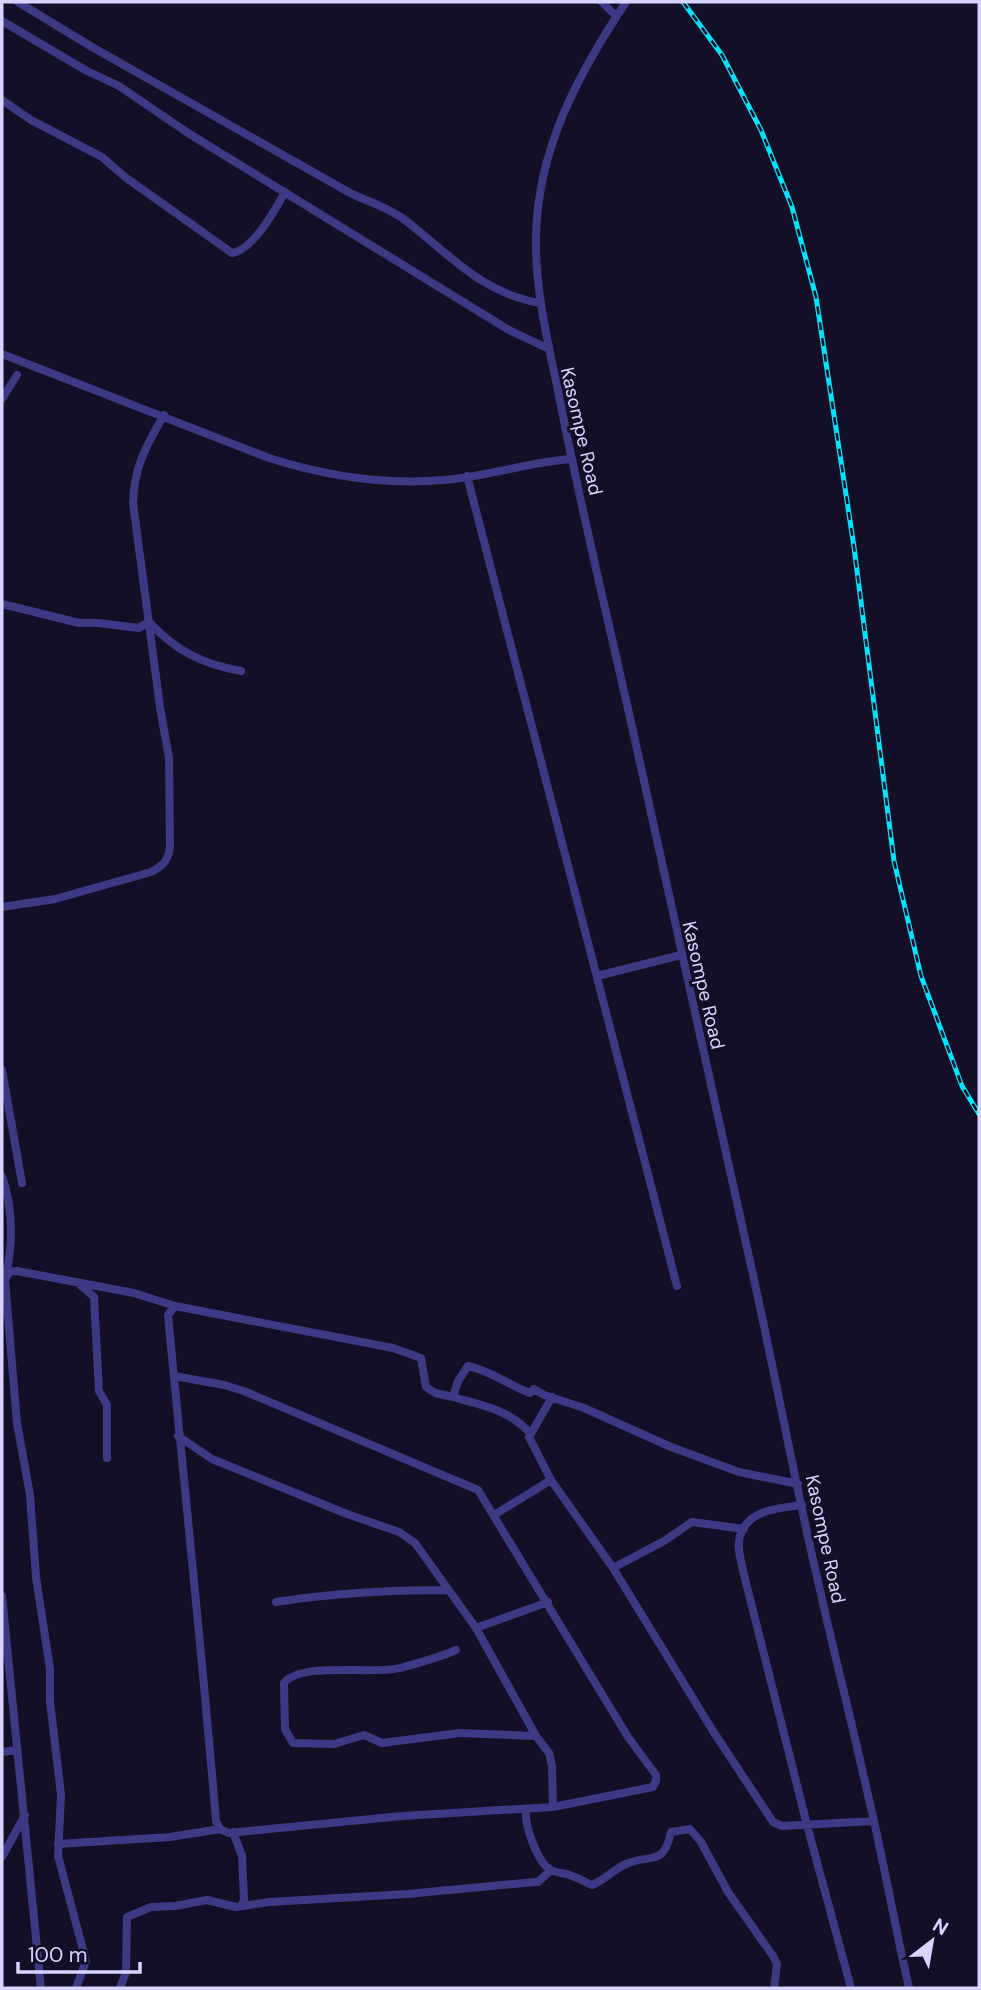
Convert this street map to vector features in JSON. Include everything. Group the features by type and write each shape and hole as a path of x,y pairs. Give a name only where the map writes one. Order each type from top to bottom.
{"street":[{"path":"18,2 341,188 404,219 463,270 499,291 541,303"},
{"path":"602,2 617,16"},
{"name":"Kasompe Road","path":"626,2 564,109 550,145 541,180 536,270 547,348 562,409 570,459 592,542 909,1988"},
{"path":"2,22 87,71 119,86 188,133 509,330 547,348"},
{"path":"2,100 40,125 103,157 125,177 232,253 238,252 260,232 285,192"},
{"path":"2,354 270,458 303,469 350,478 446,480 570,459"},
{"path":"2,399 17,375"},
{"path":"2,907 55,899 151,872 163,866 168,857 169,758 133,503 134,481 144,452 164,415"},
{"path":"467,476 677,1286"},
{"path":"2,604 79,623 98,622 139,628 149,622"},
{"path":"149,622 180,650 211,666 241,671"},
{"path":"597,976 681,954"},
{"path":"2,1070 22,1183"},
{"path":"2,1176 8,1191 10,1212 10,1257 5,1280 17,1423 30,1495 36,1577 50,1669 61,1796 58,1856 86,1961 76,1988"},
{"path":"6,1275 17,1271 76,1282 134,1293 174,1306 393,1348 421,1358 426,1387 435,1392 498,1409 518,1420 531,1434"},
{"path":"76,1282 94,1297 99,1391 107,1405 107,1458"},
{"path":"174,1306 168,1315 178,1436 200,1627 216,1821 220,1829"},
{"path":"453,1397 458,1381 468,1366 484,1370 519,1389 530,1392 534,1388 671,1447 739,1472 798,1483"},
{"path":"58,1843 170,1838 220,1829 233,1832 402,1816 526,1810 653,1787 656,1781 656,1775 628,1737 495,1515 482,1495 473,1487 244,1391 174,1376"},
{"path":"551,1397 529,1440 551,1480 613,1568 765,1812 773,1822 782,1826 874,1821"},
{"path":"178,1436 212,1459 347,1514 399,1532 415,1543 476,1628 536,1736 549,1753 553,1807"},
{"path":"495,1515 551,1480"},
{"path":"802,1505 758,1514 740,1535 739,1543 744,1575 851,1988"},
{"path":"613,1568 664,1541 692,1522 744,1530"},
{"path":"276,1602 343,1593 448,1590"},
{"path":"2,1596 41,1988"},
{"path":"476,1628 548,1602"},
{"path":"456,1650 399,1668 316,1670 293,1676 284,1683 285,1729 293,1743 312,1744 334,1744 364,1735 382,1743 460,1733 536,1736"},
{"path":"2,1706 13,1714"},
{"path":"2,1752 17,1750"},
{"path":"526,1810 526,1824 540,1857 551,1870 592,1885 630,1862 653,1860 668,1848 671,1832 690,1829 705,1849 742,1913 773,1956 777,1964 774,1988"},
{"path":"2,1857 25,1815"},
{"path":"233,1832 242,1857 244,1900 241,1906"},
{"path":"120,1988 125,1972 127,1917 151,1907 207,1900 241,1906 538,1882 551,1870"}],"railway":[{"path":"683,2 722,55 761,130 792,207 816,297 854,547 894,861 921,976 962,1086 979,1114"}]}
